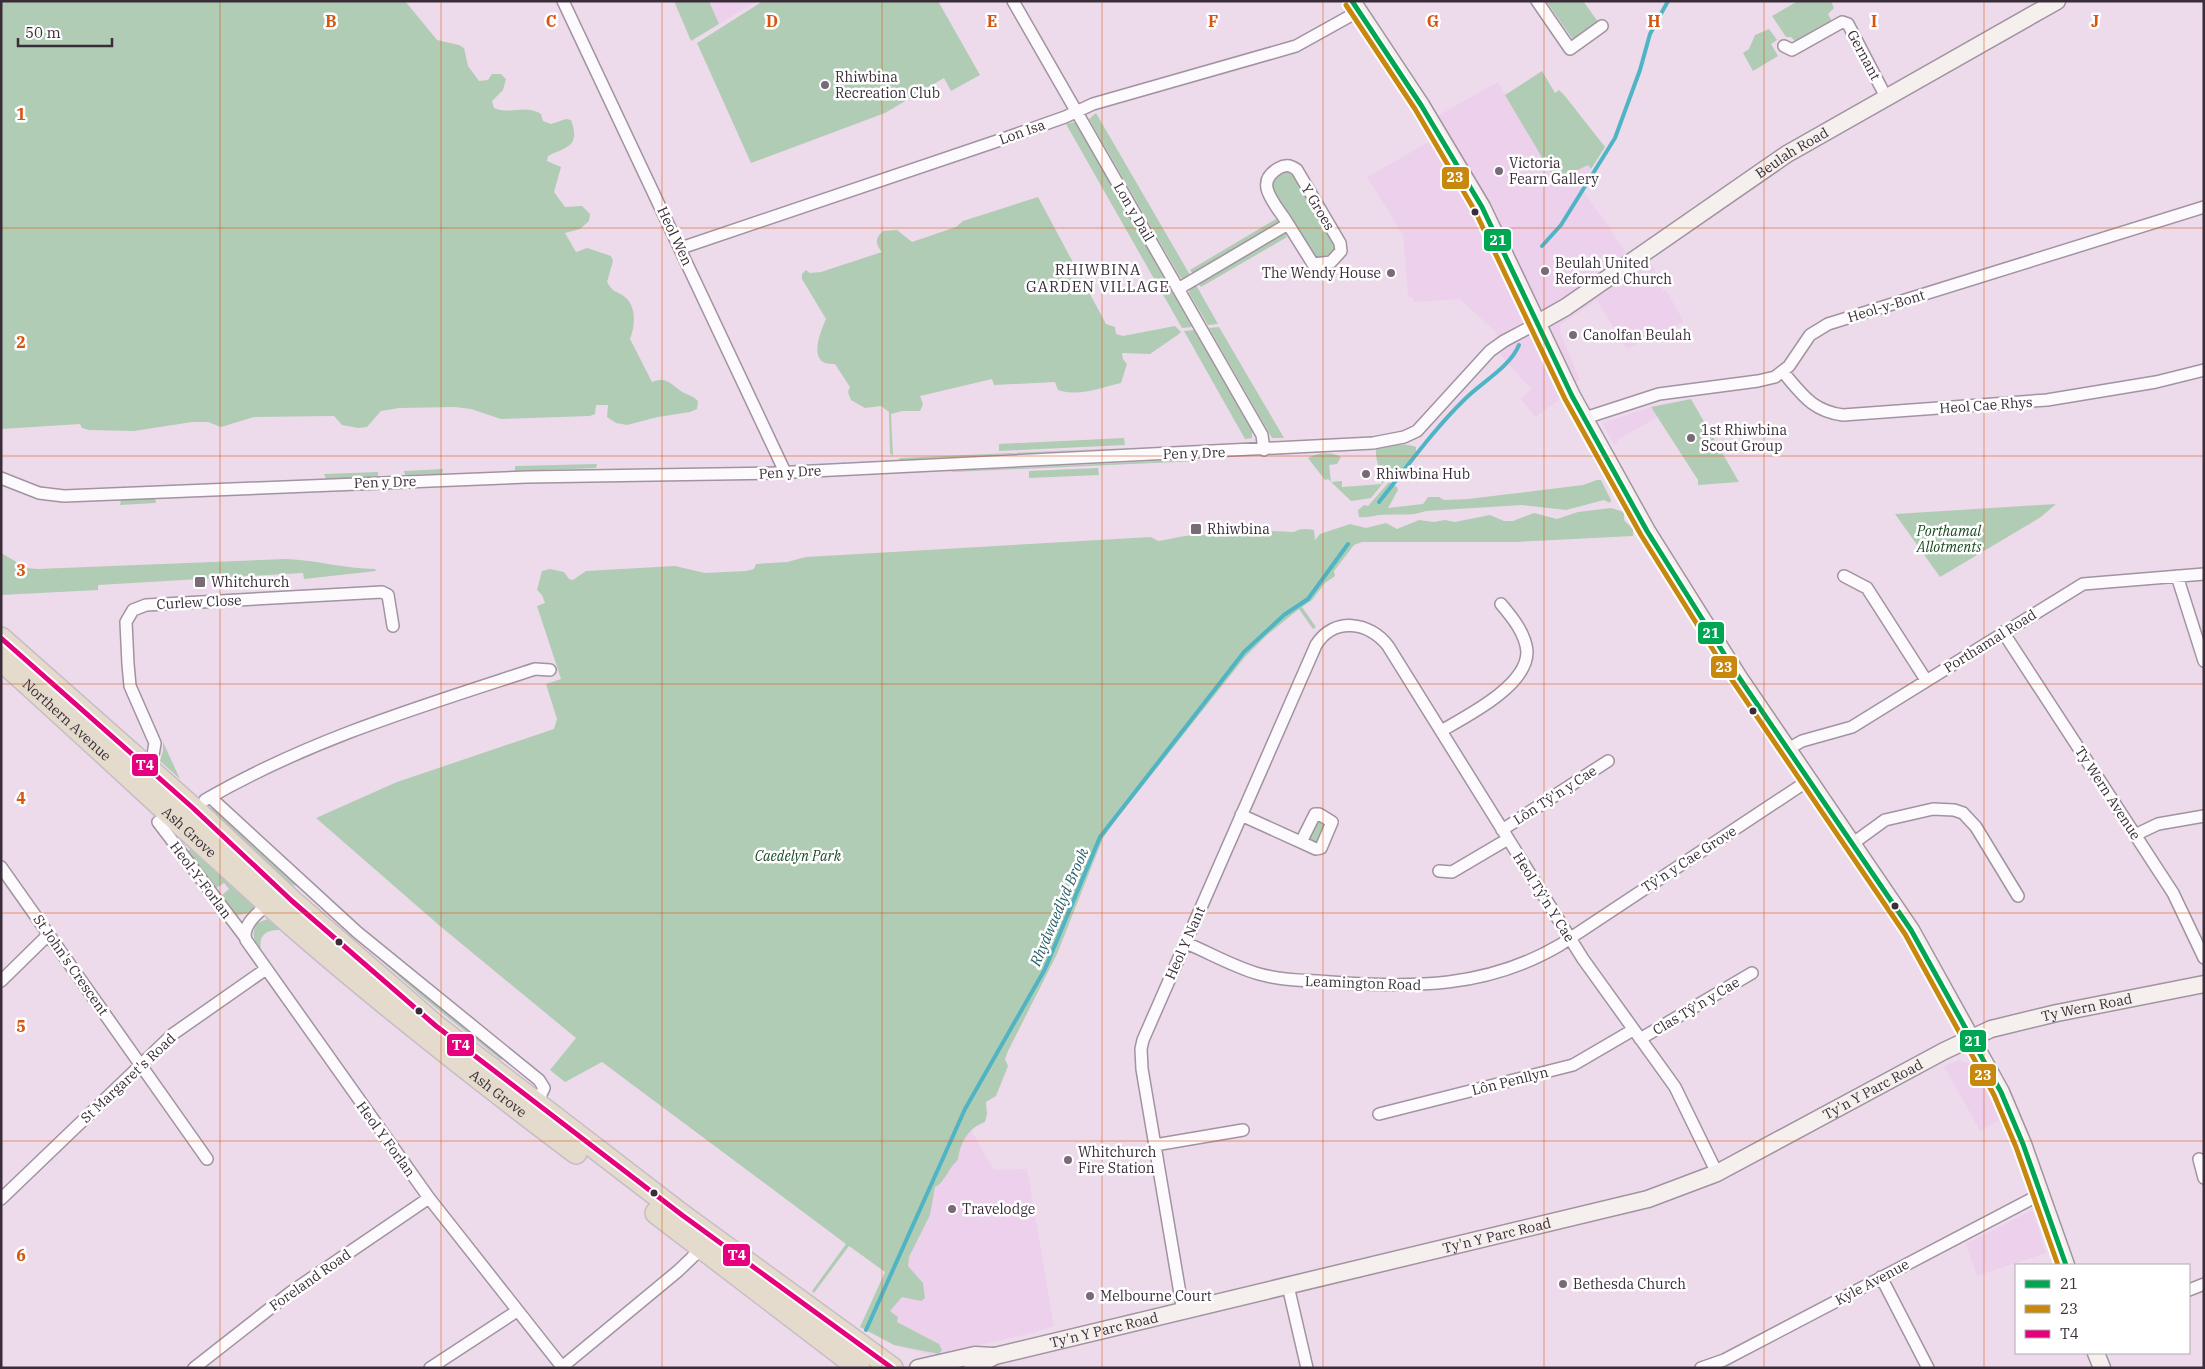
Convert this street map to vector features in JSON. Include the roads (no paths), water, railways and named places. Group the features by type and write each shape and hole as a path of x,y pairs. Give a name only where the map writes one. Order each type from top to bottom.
{"highway":[{"name":"Northern Avenue","path":"1,638 138,773"},
{"name":"Northern Avenue","path":"1,660 138,773"},
{"name":"Ash Grove","path":"138,773 194,809 394,991 682,1214 892,1368"},
{"name":"Ash Grove","path":"194,809 269,903 456,1061 859,1368"}],"street":[{"name":"Heol Wen","path":"563,1 785,472"},
{"path":"1537,1 1570,49 1602,26"},
{"name":"Lon y Dail","path":"1016,2 1076,111 1262,435 1264,450"},
{"name":"Beulah Road","path":"1536,324 1566,307 1779,159 2051,3"},
{"name":"Lon Isa","path":"681,248 902,174 1093,104 1296,46 1356,6"},
{"path":"1356,6 1425,111 1470,187 1536,324 1621,486 1647,531 1717,644 1923,950 2007,1104 2066,1264"},
{"name":"Gernant","path":"1784,46 1792,50 1842,22 1848,24 1886,97"},
{"name":"Y Groes","path":"1287,165 1297,170 1340,243 1340,254 1324,264 1313,264 1288,224 1268,191 1265,181 1271,172 1287,165"},
{"name":"Heol-y-Bont","path":"1783,372 1810,335 1828,324 2204,207"},
{"path":"1178,289 1288,224"},
{"name":"Pen y Dre","path":"1,478 39,492 64,496 517,477 785,472 1264,450 1373,443 1412,434 1490,351 1504,341 1536,324"},
{"name":"Heol Cae Rhys","path":"1783,372 1811,403 1830,413 1843,415 2048,400 2156,382 2204,370"},
{"path":"1585,418 1659,394 1766,380 1783,372"},
{"name":"Porthamal Road","path":"1788,749 1802,742 1852,727 2083,584 2204,574"},
{"path":"1844,576 1867,588 1926,680"},
{"path":"2177,576 2204,661"},
{"name":"Curlew Close","path":"138,773 153,754 155,743 129,678 126,622 133,610 146,605 382,592 388,595 393,626"},
{"path":"1441,731 1505,691 1525,660 1527,654 1523,637 1501,604"},
{"name":"Heol Y Nant","path":"1183,1311 1155,1146 1141,1049 1149,1024 1320,638 1336,628 1346,625 1364,627"},
{"name":"Heol Tŷ'n Y Cae","path":"1364,627 1382,638 1388,646 1570,939 1680,1096 1717,1172"},
{"name":"Ty Wern Avenue","path":"2003,632 2178,902 2204,958"},
{"path":"194,809 233,784 361,726 535,669 550,670"},
{"name":"Lôn Tŷ'n y Cae","path":"1439,871 1452,872 1608,761"},
{"name":"Tŷ'n y Cae Grove","path":"1570,939 1809,780"},
{"path":"1852,844 1893,817 1933,809 1954,810 1970,819 1976,827 2018,896"},
{"path":"1241,816 1301,842"},
{"path":"2135,836 2158,824 2204,816"},
{"name":"Heol-Y-Forlan","path":"158,822 245,936"},
{"name":"St John's Crescent","path":"1,867 207,1159"},
{"path":"245,936 247,926 269,903"},
{"path":"1,981 49,934"},
{"name":"Heol Y Forlan","path":"245,936 429,1198 563,1367"},
{"name":"Leamington Road","path":"1186,942 1244,969 1276,978 1406,986 1448,983 1493,973 1544,954 1570,939"},
{"name":"St Margaret's Road","path":"1,1200 140,1064 191,1020 266,968"},
{"name":"Clas Tŷ'n y Cae","path":"1637,1035 1752,973"},
{"name":"Ty Wern Road","path":"1971,1037 1992,1029 2057,1013 2204,984"},
{"name":"Lôn Penllyn","path":"1379,1114 1573,1065 1637,1035"},
{"name":"Ty'n Y Parc Road","path":"972,1368 995,1356 1621,1206 1670,1191 1717,1172 1971,1037"},
{"path":"1155,1146 1243,1130"},
{"path":"2199,1159 2204,1178"},
{"name":"Kyle Avenue","path":"1701,1368 1724,1360 2041,1194"},
{"name":"Foreland Road","path":"194,1368 291,1292 429,1198"},
{"path":"563,1367 678,1272 702,1248"},
{"path":"1881,1277 1928,1368"},
{"path":"2190,1290 2204,1284"},
{"path":"1288,1286 1307,1368"},
{"path":"430,1368 517,1311"},
{"path":"2096,1354 2102,1368"},
{"name":"Ty'n Y Parc Road","path":"918,1368 975,1355 995,1356"}],"waterway":[{"name":"Rhydwaedlyd Brook","path":"1542,246 1561,225 1615,138 1640,70 1650,34 1668,1"},
{"name":"Rhydwaedlyd Brook","path":"1379,502 1442,423 1465,399 1509,360 1519,345"},
{"name":"Rhydwaedlyd Brook","path":"866,1330 965,1109 1045,969 1100,837 1244,652 1284,615 1308,599 1348,544"}],"place":[{"name":"Rhiwbina Recreation Club","path":"825,85"},
{"name":"Victoria Fearn Gallery","path":"1499,171"},
{"name":"Beulah United Reformed Church","path":"1545,271"},
{"name":"The Wendy House","path":"1391,273"},
{"name":"Canolfan Beulah","path":"1573,335"},
{"name":"1st Rhiwbina Scout Group","path":"1691,438"},
{"name":"Rhiwbina Hub","path":"1366,474"},
{"name":"Rhiwbina","path":"1196,529"},
{"name":"Whitchurch","path":"200,582"},
{"name":"Whitchurch Fire Station","path":"1068,1160"},
{"name":"Travelodge","path":"952,1209"},
{"name":"Bethesda Church","path":"1563,1284"},
{"name":"Melbourne Court","path":"1090,1296"}],"district":[{"name":"RHIWBINA GARDEN VILLAGE","path":"1098,278"}],"park label":[{"name":"Porthamal Allotments","path":"1949,540"},
{"name":"Caedelyn Park","path":"798,856"}]}
